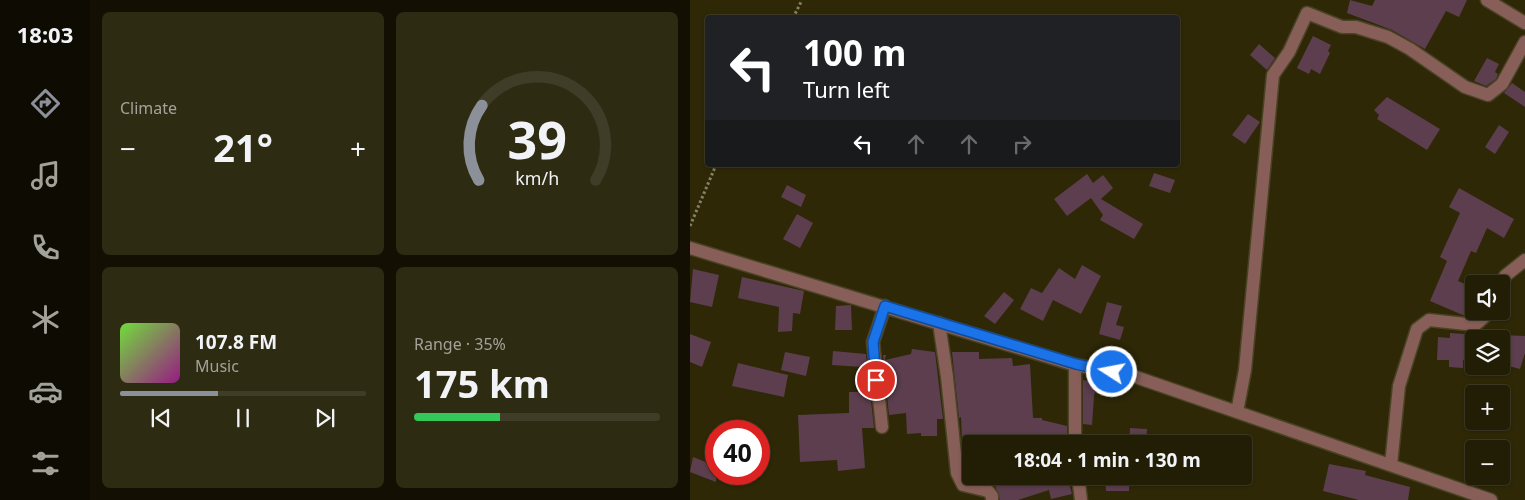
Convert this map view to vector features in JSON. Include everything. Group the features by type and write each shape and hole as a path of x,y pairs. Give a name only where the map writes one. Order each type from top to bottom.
{"street":[{"path":"1487,0 1525,23"},
{"path":"1237,412 1245,370 1273,75 1289,52 1307,13 1342,27 1356,27 1388,37 1410,48 1465,87 1488,95 1502,84 1525,42"},
{"path":"690,248 1076,364 1130,375 1491,500"},
{"path":"1507,275 1525,260"},
{"path":"882,427 873,342 885,306"},
{"path":"1392,465 1399,386 1416,329 1429,320 1476,325 1481,320"},
{"path":"939,323 948,377 957,473 962,485 988,491 992,496 992,500"},
{"path":"1075,435 1076,364"},
{"path":"1079,485 1081,500"}],"path":[{"path":"794,15 802,0"},
{"path":"690,226 715,167"}],"building":[{"path":"1350,0 1372,6 1375,0 1467,0 1459,17 1446,11 1425,49 1392,30 1347,13"},
{"path":"1313,36 1331,45 1328,51 1330,53 1320,74 1311,69 1309,74 1297,68"},
{"path":"1259,44 1275,58 1267,70 1250,55"},
{"path":"1487,58 1499,64 1495,72 1498,74 1496,79 1486,86 1474,81"},
{"path":"1512,83 1525,92 1525,107 1504,93"},
{"path":"1387,97 1440,129 1427,150 1377,119 1379,115 1374,110"},
{"path":"1248,114 1260,122 1245,144 1232,135"},
{"path":"1499,125 1509,132 1495,154 1485,147"},
{"path":"1154,173 1175,180 1170,193 1149,186"},
{"path":"1087,174 1093,183 1103,175 1113,188 1101,199 1143,224 1134,239 1100,220 1103,215 1091,198 1067,216 1054,199"},
{"path":"787,185 806,195 801,207 781,197"},
{"path":"1459,188 1514,219 1504,238 1487,228 1476,253 1471,251 1458,281 1465,284 1465,316 1430,301 1447,261 1440,257 1460,213 1449,207"},
{"path":"797,214 813,223 800,248 783,239"},
{"path":"1082,265 1101,276 1081,314 1053,300 1043,321 1020,309 1031,288 1042,293 1059,268 1075,279"},
{"path":"693,269 719,275 712,307 690,302"},
{"path":"742,277 804,291 800,314 793,313 792,331 778,332 779,307 738,298"},
{"path":"1004,292 1014,300 995,324 984,316"},
{"path":"1107,302 1122,306 1116,325 1124,327 1120,340 1099,334"},
{"path":"851,305 852,330 835,330 836,306"},
{"path":"1450,333 1465,334 1465,360 1463,360 1463,368 1449,367 1449,360 1437,360 1438,337 1450,338"},
{"path":"690,334 711,342 702,367 690,362"},
{"path":"1510,335 1525,336 1525,353 1520,369 1510,366"},
{"path":"912,349 935,352 943,419 937,419 937,436 921,436 921,433 907,434 906,413 889,415 883,355 886,355 885,360 911,354"},
{"path":"833,351 866,354 874,428 862,428 865,468 838,471 837,460 800,462 798,415 849,413 849,392 865,392 863,367 832,365"},
{"path":"785,352 810,357 806,376 781,370"},
{"path":"952,352 979,352 979,359 1012,358 1013,366 1030,364 1033,418 1042,418 1042,420 1067,426 1067,435 962,435 962,440 961,417 959,418"},
{"path":"738,363 788,375 784,397 732,386"},
{"path":"1083,380 1098,383 1094,396 1092,425 1083,424"},
{"path":"1130,428 1147,429 1147,435 1130,435"},
{"path":"693,457 705,462 705,478 690,472"},
{"path":"1329,464 1366,471 1365,475 1410,487 1408,500 1359,500 1323,491"},
{"path":"995,485 1070,485 1072,494 1051,499 1049,490 1018,500 1000,500"},
{"path":"1106,485 1129,485 1129,491 1106,491"}],"route":[{"path":"876,380 873,342 885,306 1076,364 1112,372"}]}
